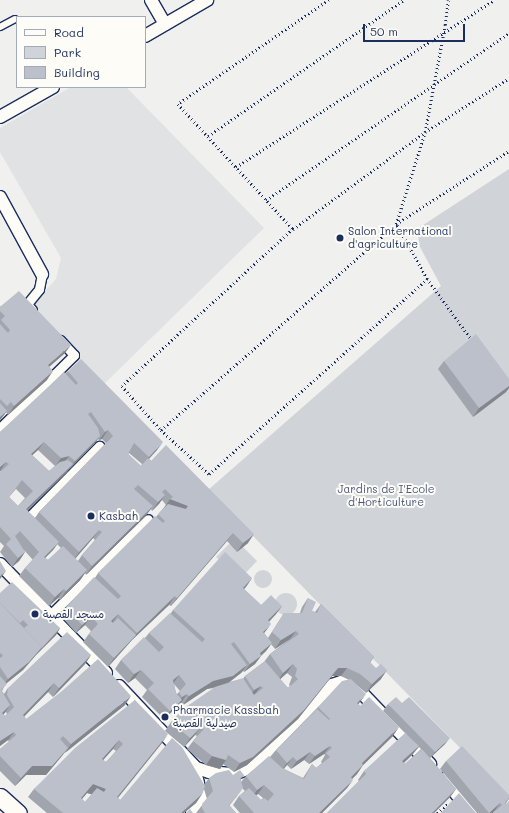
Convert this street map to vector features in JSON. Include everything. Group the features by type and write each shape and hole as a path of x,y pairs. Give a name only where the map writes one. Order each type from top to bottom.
{"main road":[{"path":"0,797 18,813"}],"street":[{"path":"151,0 165,24"},
{"path":"146,35 207,0"},
{"path":"0,117 51,88"},
{"path":"0,198 42,274 40,290 27,304 37,316"},
{"path":"0,428 74,355 53,332"},
{"path":"38,530 27,519 99,446"},
{"path":"50,615 148,519"},
{"path":"70,563 106,599"},
{"path":"0,564 196,768 202,798 192,813"},
{"path":"196,768 226,774 242,772 279,744 332,685 341,682 359,690 441,775 472,813"}],"lane":[{"path":"0,27 15,19"}],"path":[{"path":"293,229 178,104 329,0"},
{"path":"208,136 404,0"},
{"path":"448,0 444,32 425,132 396,224 427,279 477,348"},
{"path":"236,167 494,0"},
{"path":"266,200 509,33"},
{"path":"427,279 209,474 161,430 122,386 293,229 425,132 509,78"},
{"path":"161,430 396,224 509,151"}],"shaded area":[{"path":"69,88 127,88 264,228 102,386 75,360 80,354 32,306 56,279 61,258 0,152 0,128"}],"green space":[{"name":"Jardins de I'Ecole d'Horticulture","path":"509,169 509,798 208,490 441,286 420,247 417,229"},
{"path":"229,544 243,547 257,561 239,580 216,557"},
{"path":"263,570 267,571 271,575 271,583 267,587 263,588 259,587 255,583 254,579 255,575 259,571"},
{"path":"286,593 294,596 297,604 294,612 286,615 278,612 275,604 278,596"}],"building":[{"path":"19,291 71,345 48,365 53,371 14,406 11,402 7,406 0,399 0,324 8,333 10,330 1,320 5,316 0,311 0,306"},
{"path":"476,334 509,379 509,386 479,408 444,361"},
{"name":"Kasbah","path":"81,359 163,442 149,457 134,443 128,454 141,466 148,458 151,461 166,445 254,534 243,543 233,533 177,598 175,596 137,633 118,614 111,621 113,623 118,618 136,635 114,658 89,634 98,624 91,616 82,625 66,607 94,577 118,599 121,596 98,573 155,516 163,523 165,521 158,514 168,504 186,509 188,506 170,499 173,497 165,489 162,492 165,495 158,502 138,485 134,489 153,506 92,566 82,555 102,532 99,530 79,552 39,512 113,436 108,430 105,432 91,412 88,414 98,428 100,436 75,461 69,456 61,458 44,442 31,454 49,471 60,462 68,460 73,464 26,509 59,542 44,557 48,560 63,546 87,570 66,591 64,589 55,597 25,568 39,552 20,531 15,536 25,552 18,558 6,544 11,539 0,527 0,472 9,464 6,462 0,467 0,432 64,372 76,385 78,383 68,371","holes":["22,480 33,491 18,506 9,497"]},
{"path":"0,403 7,411 0,417"},
{"path":"225,552 252,578 243,588 261,605 271,595 282,606 268,620 271,624 263,632 272,643 260,653 261,656 250,664 234,642 231,644 247,665 233,676 213,681 189,696 187,694 182,697 179,692 186,684 179,675 173,680 176,693 182,700 170,711 148,689 154,683 141,670 134,674 121,660 144,637 159,652 164,647 149,633 170,613 202,642 205,639 173,610"},
{"path":"0,561 6,571 0,576"},
{"path":"12,582 60,628 41,649 42,647 24,628 28,625 23,620 20,623 0,603 0,593"},
{"path":"308,598 316,602 312,611 317,613 321,604 374,657 370,662 376,668 381,664 387,670 372,684 360,674 347,668 338,668 304,710 253,757 240,763 228,755 226,760 212,756 193,741 204,729 201,727 190,738 171,722 183,709 215,687 243,678 254,695 263,688 261,686 254,690 245,676 265,661 288,688 298,679 295,676 297,669 293,664 283,673 270,654 299,634 296,631 281,640 272,632 284,613 302,613"},
{"path":"0,603 42,647 29,662 8,679 0,667 0,658 3,656 1,653 0,654"},
{"path":"67,632 91,655 59,688 54,683 23,715 26,719 62,691 98,659 131,696 71,744 63,736 60,739 68,748 52,766 32,766 21,778 0,756 0,749 16,735 14,732 0,741 0,676 7,684 1,690 10,705 2,713 5,716 14,707 7,695 8,688"},
{"path":"351,679 366,694 357,703 360,706 369,697 399,727 362,763 363,765 351,777 353,780 319,813 254,813 239,796 249,788 261,800 264,798 268,801 274,794 264,785 257,790 246,776 269,756 282,768 304,779 312,764 316,768 330,757 326,753 332,748 330,746 315,756 310,752 297,761 293,757 287,763 276,750 317,709 329,720 330,719 318,707 342,681"},
{"path":"396,697 402,703 409,697 450,738 435,752 388,704"},
{"path":"135,700 168,734 117,797 120,800 172,738 182,747 205,786 202,794 181,813 63,813 34,789 75,748","holes":["119,740 123,744 106,762 102,759","93,784 106,789 104,792 97,788 85,802 81,798"]},
{"path":"405,733 419,746 402,761 405,764 422,749 456,789 432,813 327,813 366,774 364,771"},
{"path":"462,746 509,795 509,798 505,802 506,804 509,801 509,813 493,813 502,805 500,803 489,813 446,761"},
{"path":"229,770 233,775 240,770 244,775 240,778 243,788 229,805 236,813 205,813 202,808 202,804 213,791 209,778 216,773"},
{"path":"459,793 476,813 441,813"},
{"path":"190,809 193,813 186,813"}],"place":[{"name":"Salon International d'agriculture","path":"340,238"},
{"name":"Kasbah","path":"91,516"},
{"name":"مسجد القصبة","path":"35,614"},
{"name":"Pharmacie Kassbah صيدلية القصبة","path":"165,717"}]}
